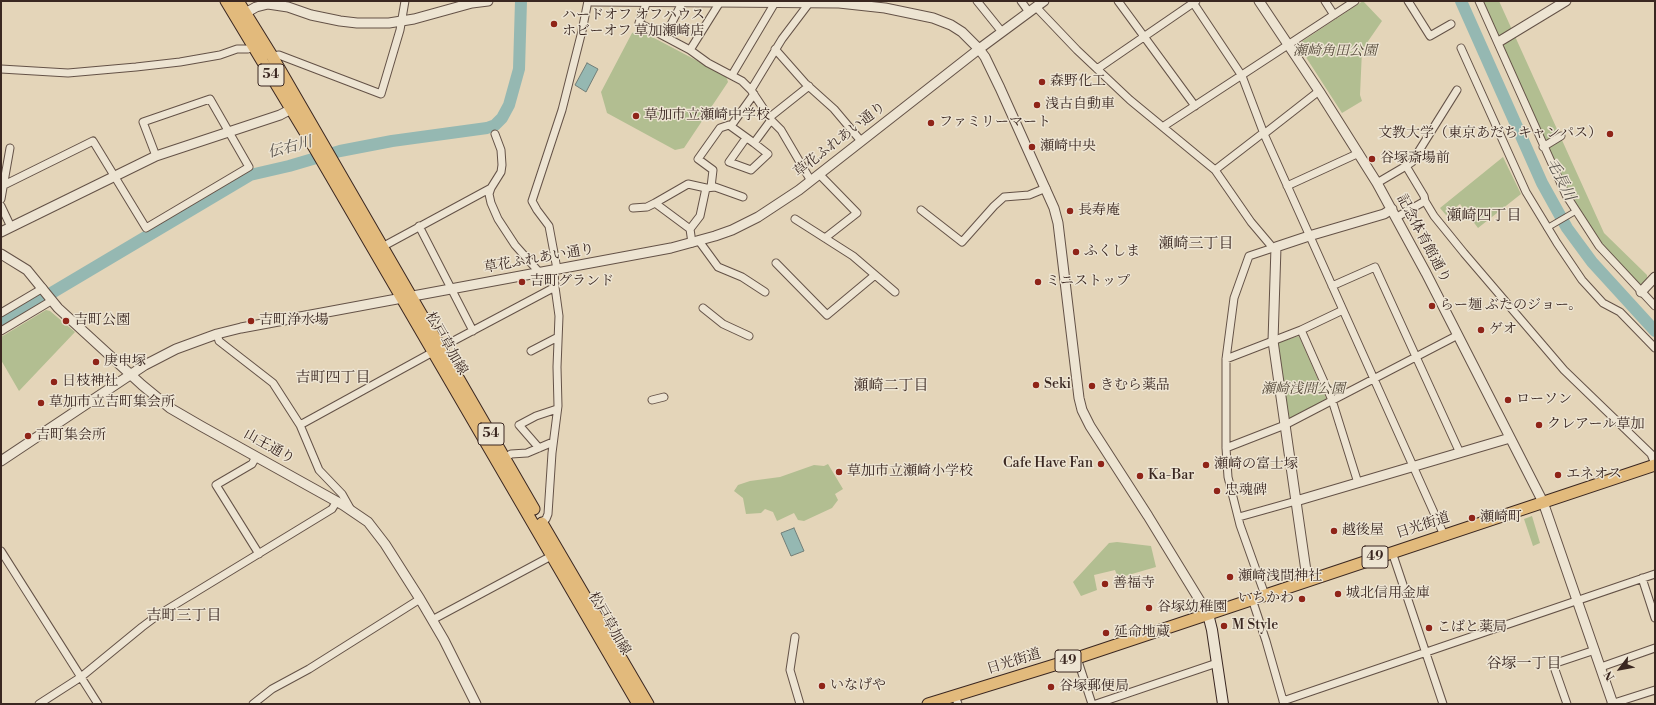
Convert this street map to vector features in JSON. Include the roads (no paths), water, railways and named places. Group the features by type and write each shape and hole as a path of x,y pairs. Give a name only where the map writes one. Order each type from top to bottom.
{"main road":[{"name":"松戸草加線","path":"226,1 241,15 272,56 296,107 406,297 538,524 648,704"},
{"name":"松戸草加線","path":"238,1 241,15 253,46 296,107"},
{"name":"松戸草加線","path":"329,164 382,247 406,297"},
{"name":"松戸草加線","path":"437,350 505,458 538,524"},
{"name":"日光街道","path":"928,704 956,700 1655,464"},
{"name":"松戸草加線","path":"556,554 638,704"},
{"path":"1208,614 1223,704"}],"street":[{"path":"272,56 279,55 381,94 401,22 405,1"},
{"path":"241,15 256,7 268,4 288,7 311,15 346,22 374,24 401,22 472,3 488,1"},
{"path":"538,524 546,519 548,514 557,409 559,316 549,226 532,201 562,110 588,1"},
{"path":"592,1 840,2 885,8 933,18 951,25 962,32 979,49 1000,88 1046,188 1058,223 1079,398 1082,410 1090,426 1199,597 1208,614"},
{"path":"665,36 683,1"},
{"path":"977,1 1002,32"},
{"path":"1020,1 1032,10 1130,100 1164,126 1215,170 1251,222 1275,248 1273,341 1308,580"},
{"name":"草花ふれあい通り","path":"1,461 131,374 170,352 217,334 241,328 555,270 695,242 732,230 758,217 811,181 979,49 1044,1"},
{"path":"1118,1 1195,106"},
{"name":"記念体育館通り","path":"1259,1 1378,183 1458,335 1543,502 1578,600 1612,704"},
{"path":"1325,1 1334,15"},
{"path":"1164,126 1355,1"},
{"path":"1408,1 1430,36 1451,24"},
{"path":"1479,1 1499,42 1543,147 1573,212 1599,246 1655,306"},
{"path":"1499,42 1566,1"},
{"path":"647,2 639,23 690,50 708,63 742,81 753,92 781,130 811,181"},
{"path":"690,50 720,2"},
{"path":"732,75 776,2"},
{"path":"731,126 753,92 775,49 810,2"},
{"path":"1097,69 1194,2 1242,76 1263,133 1444,535"},
{"path":"1,69 68,73 136,67 180,62 220,55 237,49 253,46"},
{"path":"1461,48 1526,192 1571,266 1603,303 1620,312 1655,348"},
{"path":"775,49 809,86 834,109 861,141"},
{"path":"754,143 771,118 809,86"},
{"path":"1378,183 1412,162 1457,90"},
{"path":"1215,170 1319,91"},
{"path":"4,185 92,141 146,228 249,167 210,99 144,122 156,156"},
{"path":"1,232 156,156 280,115 296,107"},
{"path":"690,229 700,216 713,170 698,159 720,128 729,125 768,154 751,170 729,162 746,138"},
{"path":"495,134 501,150 502,165 501,172 489,194 491,203 498,219 515,245 539,272"},
{"path":"1543,147 1561,136"},
{"path":"1,199 10,148"},
{"path":"1287,186 1359,153"},
{"path":"1406,166 1434,216 1464,254 1564,370 1651,454 1655,464"},
{"path":"819,174 857,213 825,238"},
{"path":"633,208 647,207 688,184 709,188 715,187 743,197"},
{"path":"382,247 491,188"},
{"path":"921,210 962,242 994,206 1004,198 1029,195 1046,188"},
{"path":"1265,595 1240,525 1228,477 1226,448 1226,359 1234,298 1249,256 1309,236 1384,214 1394,213 1425,201"},
{"path":"655,203 690,229 695,242 718,268 742,277 765,292"},
{"path":"1,206 11,227"},
{"path":"1548,227 1573,212"},
{"path":"795,219 853,256 895,292"},
{"path":"419,226 473,331"},
{"name":"山王通り","path":"1,254 27,270 47,295 131,374 170,408 352,510 368,522 380,536 420,599 476,704"},
{"path":"776,263 827,315 875,275"},
{"path":"1332,286 1375,267 1460,453"},
{"path":"1641,292 1655,278"},
{"path":"300,425 555,287"},
{"path":"1,313 47,295"},
{"path":"1,331 47,295"},
{"path":"703,308 723,324 749,336"},
{"path":"1226,359 1301,330 1342,310"},
{"path":"1301,330 1332,400 1358,483"},
{"path":"217,334 219,341 273,383 300,425 319,470 342,494 352,510"},
{"path":"1226,448 1285,425 1458,335"},
{"path":"531,350 558,337"},
{"path":"652,400 664,397"},
{"path":"539,448 519,425 536,416 557,409"},
{"path":"1239,517 1510,438"},
{"path":"505,458 511,454 527,453 553,442"},
{"path":"256,457 252,464 216,486 259,554"},
{"path":"39,704 82,677 158,615 332,509 336,501"},
{"path":"1,551 98,704"},
{"path":"1392,552 1444,704"},
{"path":"432,620 556,554"},
{"path":"1252,599 1266,641 1283,702 1655,574"},
{"path":"1642,578 1655,618"},
{"path":"253,704 272,689 326,658 420,599"},
{"path":"795,637 790,670 800,704"},
{"path":"1600,667 1655,648"},
{"path":"1567,704 1554,667 1556,664 1595,650"},
{"path":"1077,658 1092,704"},
{"path":"1096,704 1217,662"},
{"path":"1612,704 1655,690"}],"water":[{"path":"587,63 598,69 586,92 575,85"},
{"path":"794,528 804,551 791,556 781,533"}],"waterway":[{"name":"伝右川","path":"1,323 250,175 289,166 340,151 392,141 487,128 495,125 502,118 509,105 519,69 521,1"},
{"name":"毛長川","path":"1461,1 1542,183 1567,228 1592,262 1655,331"}],"place":[{"name":"ハードオフ オフハウス ホビーオフ 草加瀬崎店","path":"554,24"},
{"name":"森野化工","path":"1042,82"},
{"name":"浅古自動車","path":"1037,105"},
{"name":"草加市立瀬崎中学校","path":"636,116"},
{"name":"ファミリーマート","path":"931,123"},
{"name":"文教大学（東京あだちキャンパス）","path":"1610,134"},
{"name":"瀬崎中央","path":"1032,147"},
{"name":"谷塚斎場前","path":"1372,159"},
{"name":"長寿庵","path":"1070,211"},
{"name":"ふくしま","path":"1076,252"},
{"name":"吉町グランド","path":"522,282"},
{"name":"ミニストップ","path":"1038,282"},
{"name":"らー麺 ぶたのジョー。","path":"1432,306"},
{"name":"吉町公園","path":"66,321"},
{"name":"吉町浄水場","path":"251,321"},
{"name":"ゲオ","path":"1481,330"},
{"name":"庚申塚","path":"96,362"},
{"name":"日枝神社","path":"54,382"},
{"name":"Seki","path":"1036,385"},
{"name":"きむら薬品","path":"1092,386"},
{"name":"ローソン","path":"1508,400"},
{"name":"草加市立吉町集会所","path":"41,403"},
{"name":"クレアール草加","path":"1539,425"},
{"name":"吉町集会所","path":"28,436"},
{"name":"Cafe Have Fan","path":"1101,464"},
{"name":"瀬崎の富士塚","path":"1206,465"},
{"name":"草加市立瀬崎小学校","path":"839,472"},
{"name":"エネオス","path":"1558,475"},
{"name":"Ka-Bar","path":"1140,476"},
{"name":"忠魂碑","path":"1217,491"},
{"name":"瀬崎町","path":"1472,518"},
{"name":"越後屋","path":"1334,531"},
{"name":"瀬崎浅間神社","path":"1230,577"},
{"name":"善福寺","path":"1105,584"},
{"name":"城北信用金庫","path":"1338,594"},
{"name":"いちかわ","path":"1302,599"},
{"name":"谷塚幼稚園","path":"1149,608"},
{"name":"M Style","path":"1224,626"},
{"name":"こばと薬局","path":"1429,628"},
{"name":"延命地蔵","path":"1106,633"},
{"name":"いなげや","path":"822,686"},
{"name":"谷塚郵便局","path":"1051,687"}],"district":[{"name":"瀬崎四丁目","path":"1484,216"},
{"name":"瀬崎三丁目","path":"1196,244"},
{"name":"吉町四丁目","path":"333,378"},
{"name":"瀬崎二丁目","path":"891,386"},
{"name":"吉町三丁目","path":"184,616"},
{"name":"谷塚一丁目","path":"1524,664"}],"park label":[{"name":"瀬崎角田公園","path":"1335,52"},
{"name":"瀬崎浅間公園","path":"1303,390"}]}
